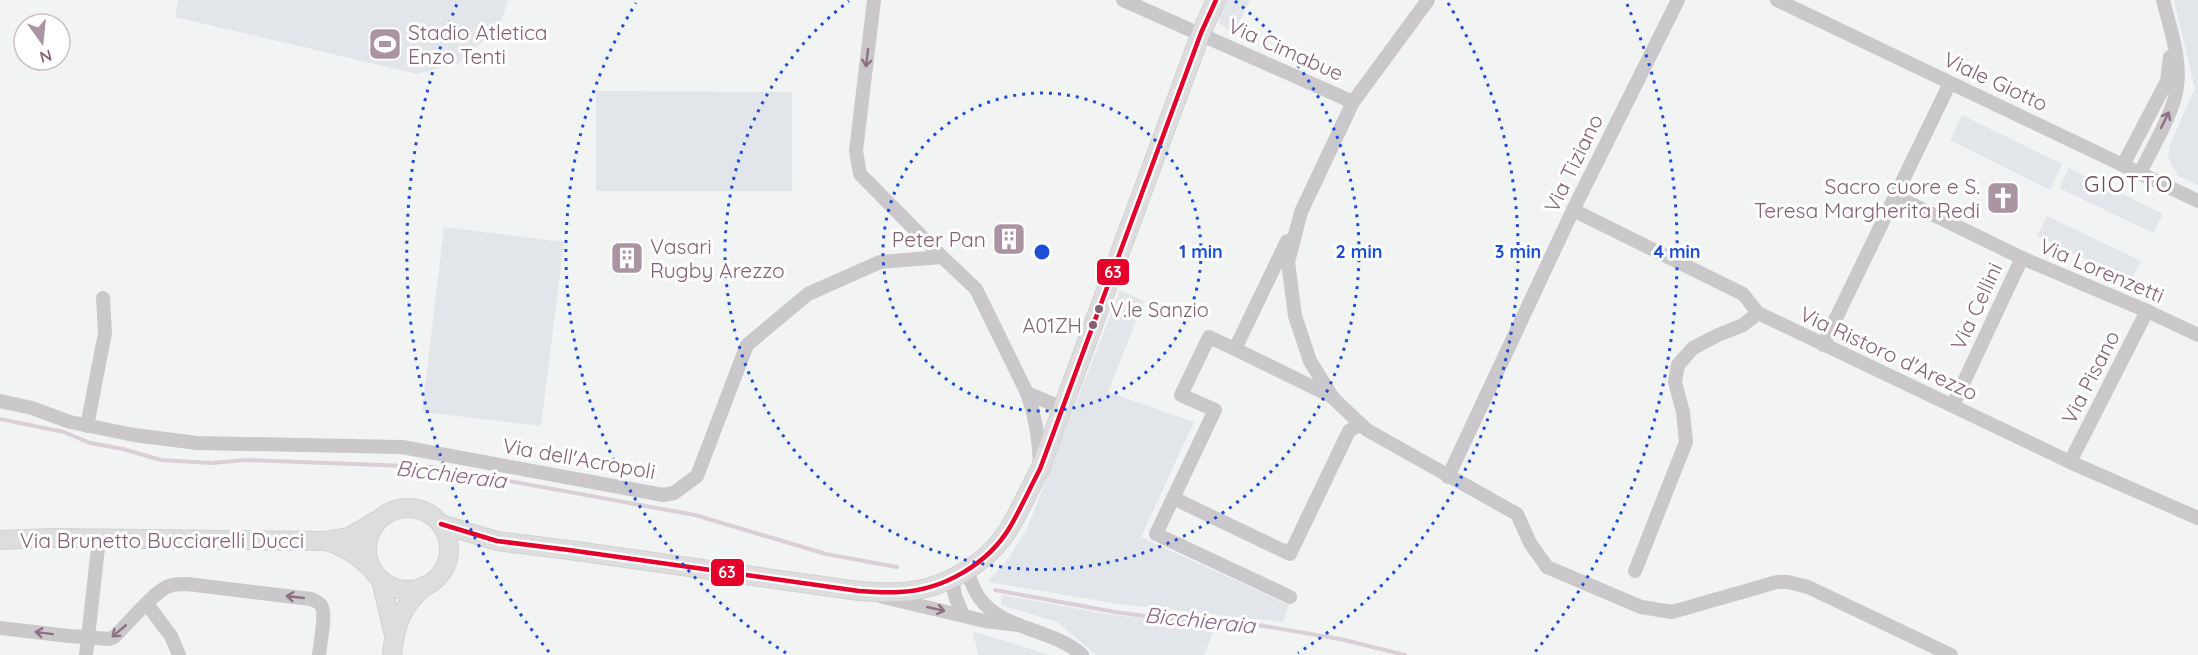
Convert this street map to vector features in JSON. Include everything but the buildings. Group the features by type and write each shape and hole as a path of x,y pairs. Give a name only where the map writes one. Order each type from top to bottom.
{"main road":[{"path":"394,634 377,575 368,558 367,544 370,531 378,520 399,508 411,508 428,513 441,524 497,541 569,549 859,591 900,592 922,589 959,575 987,555 1009,528 1040,469 1201,33 1216,0"},
{"name":"Via Brunetto Bucciarelli Ducci","path":"0,540 324,541 349,537 378,520"},
{"path":"377,575 391,586 402,589 413,589 433,581 441,573 449,553 446,533 441,524"},
{"name":"Via Brunetto Bucciarelli Ducci","path":"324,541 337,544 357,556 377,575"},
{"path":"449,553 497,541"},
{"path":"392,655 394,634 402,612 424,586"}],"street":[{"path":"874,0 856,151 860,174 976,289 1027,393 1039,433 1040,469"},
{"name":"Via Cimabue","path":"1123,0 1353,102"},
{"path":"1235,349 1353,102 1428,0"},
{"name":"Via Tiziano","path":"1448,477 1573,210 1678,0"},
{"name":"Viale Giotto","path":"1777,0 2198,201"},
{"path":"2123,165 2167,81 2171,55 2165,7"},
{"path":"2140,173 2169,111 2177,88 2177,53 2165,7"},
{"path":"1823,345 1950,83"},
{"name":"Via Lorenzetti","path":"1895,196 2022,258 2198,335"},
{"name":"Via Ristoro d'Arezzo","path":"1573,210 1743,294 1758,313 2070,462 2198,518"},
{"path":"1301,212 1288,262 1295,316 1310,361 1333,398 1367,430 1517,514 1530,543 1547,567 1641,607 1672,612 1777,582 1788,582 1808,587 1951,655"},
{"name":"Via dell'Acropoli","path":"0,400 32,408 70,422 134,435 197,442 402,447 663,495 674,493 697,476 747,345 808,294 880,262 942,257"},
{"name":"Via Cellini","path":"1953,405 2022,258"},
{"path":"87,426 105,333 103,297"},
{"name":"Via Pisano","path":"2070,462 2147,311"},
{"path":"1635,571 1686,441 1683,412 1675,382 1678,365 1693,348 1743,325 1758,313"},
{"path":"1290,597 1156,534 1215,410 1181,394 1209,337 1333,398"},
{"path":"1027,393 1062,408"},
{"path":"1173,498 1290,554 1349,431 1360,424"},
{"path":"86,655 99,539"},
{"path":"959,575 955,596 963,615"},
{"path":"959,575 993,610 1019,625"},
{"path":"0,628 88,638 114,637 156,594 166,586 177,584 310,599 321,604 324,611 319,655"},
{"path":"859,591 985,621 1019,625 1053,636 1082,655"},
{"path":"147,604 171,636 179,655"}],"shaded area":[{"name":"Stadio Atletica Enzo Tenti","path":"178,0 508,0 500,25 459,63 417,74 175,17"},
{"path":"1226,0 1250,0 1234,33 1220,24 1219,14"},
{"path":"2174,0 2198,0 2198,185 2178,176 2168,158 2170,144 2195,89"},
{"path":"596,91 792,92 792,191 596,191"},
{"path":"1962,115 2062,164 2050,190 1950,140"},
{"path":"2069,168 2163,214 2153,233 2059,188"},
{"path":"2047,216 2141,261 2131,281 2037,236"},
{"path":"444,227 564,242 541,426 422,412"},
{"path":"1120,290 1144,301 1108,392 1194,422 1141,537 1289,605 1283,622 1119,604 988,582 1010,556 1027,529"},
{"path":"1002,595 1106,614 1215,627 1204,655 1096,655 1057,622 1001,605"},
{"path":"973,632 983,634 1049,655 978,655"}],"waterway":[{"name":"Bicchieraia","path":"0,419 64,432 90,443 123,449 161,460 212,463 246,460 433,467 695,515 826,554 897,567"},
{"name":"Bicchieraia","path":"995,590 1115,612 1182,621 1258,625 1340,639 1405,655"}],"transit line":[{"name":"63","path":"441,524 497,541 864,591 916,590 963,573 990,552 1001,540 1040,469 1201,33 1216,0"}],"place":[{"name":"Stadio Atletica Enzo Tenti","path":"385,44"},
{"name":"Sacro cuore e S. Teresa Margherita Redi","path":"2003,198"},
{"name":"Peter Pan","path":"1009,239"},
{"name":"Vasari Rugby Arezzo","path":"627,258"},
{"name":"V.le Sanzio","path":"1099,309"},
{"name":"A01ZH","path":"1093,325"}],"district":[{"name":"GIOTTO","path":"2129,184"}]}
